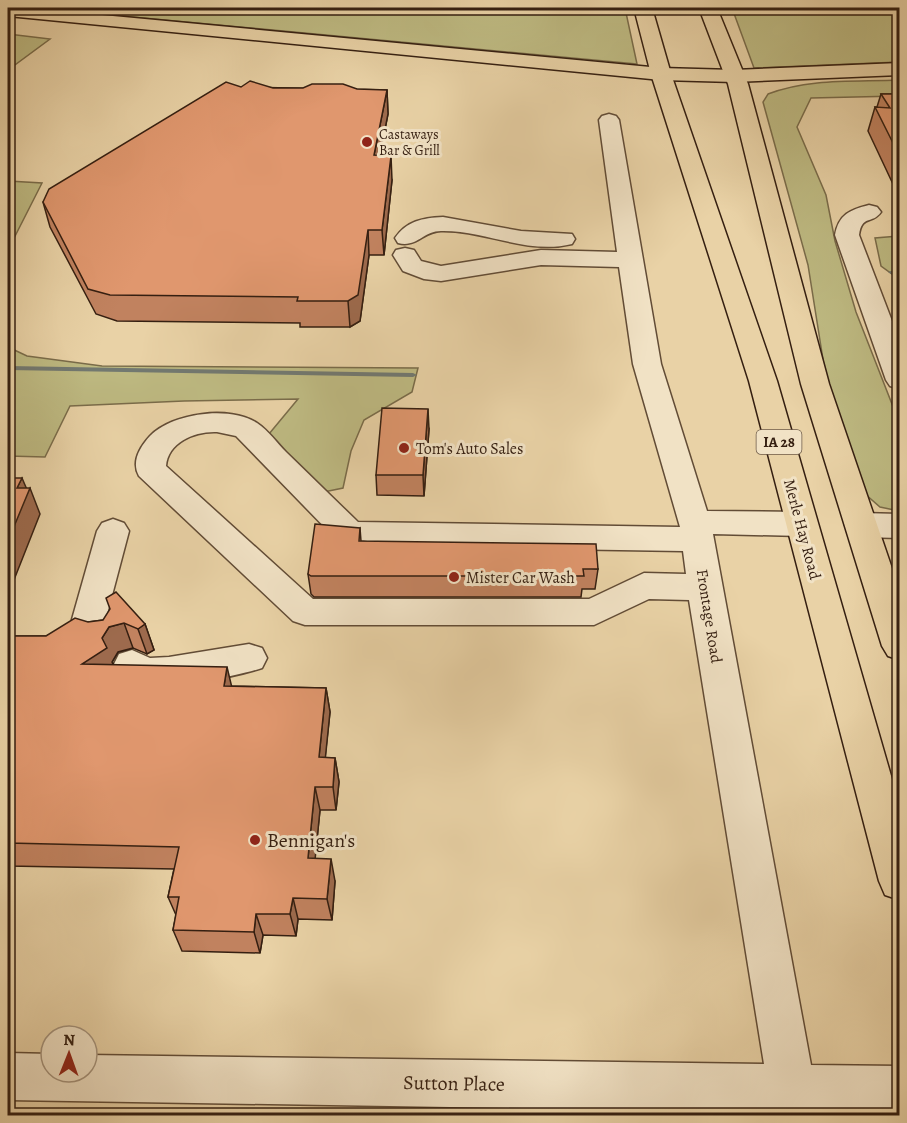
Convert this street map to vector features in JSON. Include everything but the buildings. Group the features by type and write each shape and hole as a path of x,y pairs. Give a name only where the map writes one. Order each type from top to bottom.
{"main road":[{"name":"Merle Hay Road","path":"643,8 661,74 763,381 900,881"},
{"path":"708,8 734,76 815,384 900,646"},
{"path":"8,11 661,74 734,76 900,69"}],"street":[{"name":"Frontage Road","path":"609,120 647,364 696,531 793,1102"},
{"path":"869,212 856,216 849,222 847,235 900,380"},
{"path":"424,224 469,226 522,238 629,250 531,258 461,272 427,272 411,268 407,263 406,247 411,231 424,224"},
{"path":"869,299 900,300"},
{"path":"704,587 644,586 594,612 305,612 150,469 150,458 163,440 180,430 199,424 223,423 246,429 350,534 696,531 801,524"},
{"path":"861,525 900,526"},
{"path":"100,633 88,623 113,531"},
{"path":"132,664 142,673 169,672 249,658"},
{"name":"Sutton Place","path":"8,1077 793,1102 900,1090"}],"shaded area":[{"path":"36,8 625,8 637,64"},
{"path":"732,8 899,8 899,62 754,68"},
{"path":"8,34 50,39 8,70"},
{"path":"899,80 899,96 811,98 797,127 826,195 835,241 856,312 899,422 899,511 880,507 864,493 825,372 808,265 763,102 768,94 800,85"},
{"path":"8,181 42,183 8,250"},
{"path":"900,236 899,279 881,266 875,238"},
{"path":"8,347 27,356 102,366 418,368 412,392 364,420 351,451 343,488 319,493 264,440 298,399 70,406 45,457 8,456"}],"waterway":[{"path":"891,272 900,270"},
{"path":"8,368 413,375"}],"place":[{"name":"Castaways Bar & Grill","path":"367,142"},
{"name":"Tom's Auto Sales","path":"404,448"},
{"name":"Mister Car Wash","path":"454,577"},
{"name":"Bennigan's","path":"255,840"}]}
